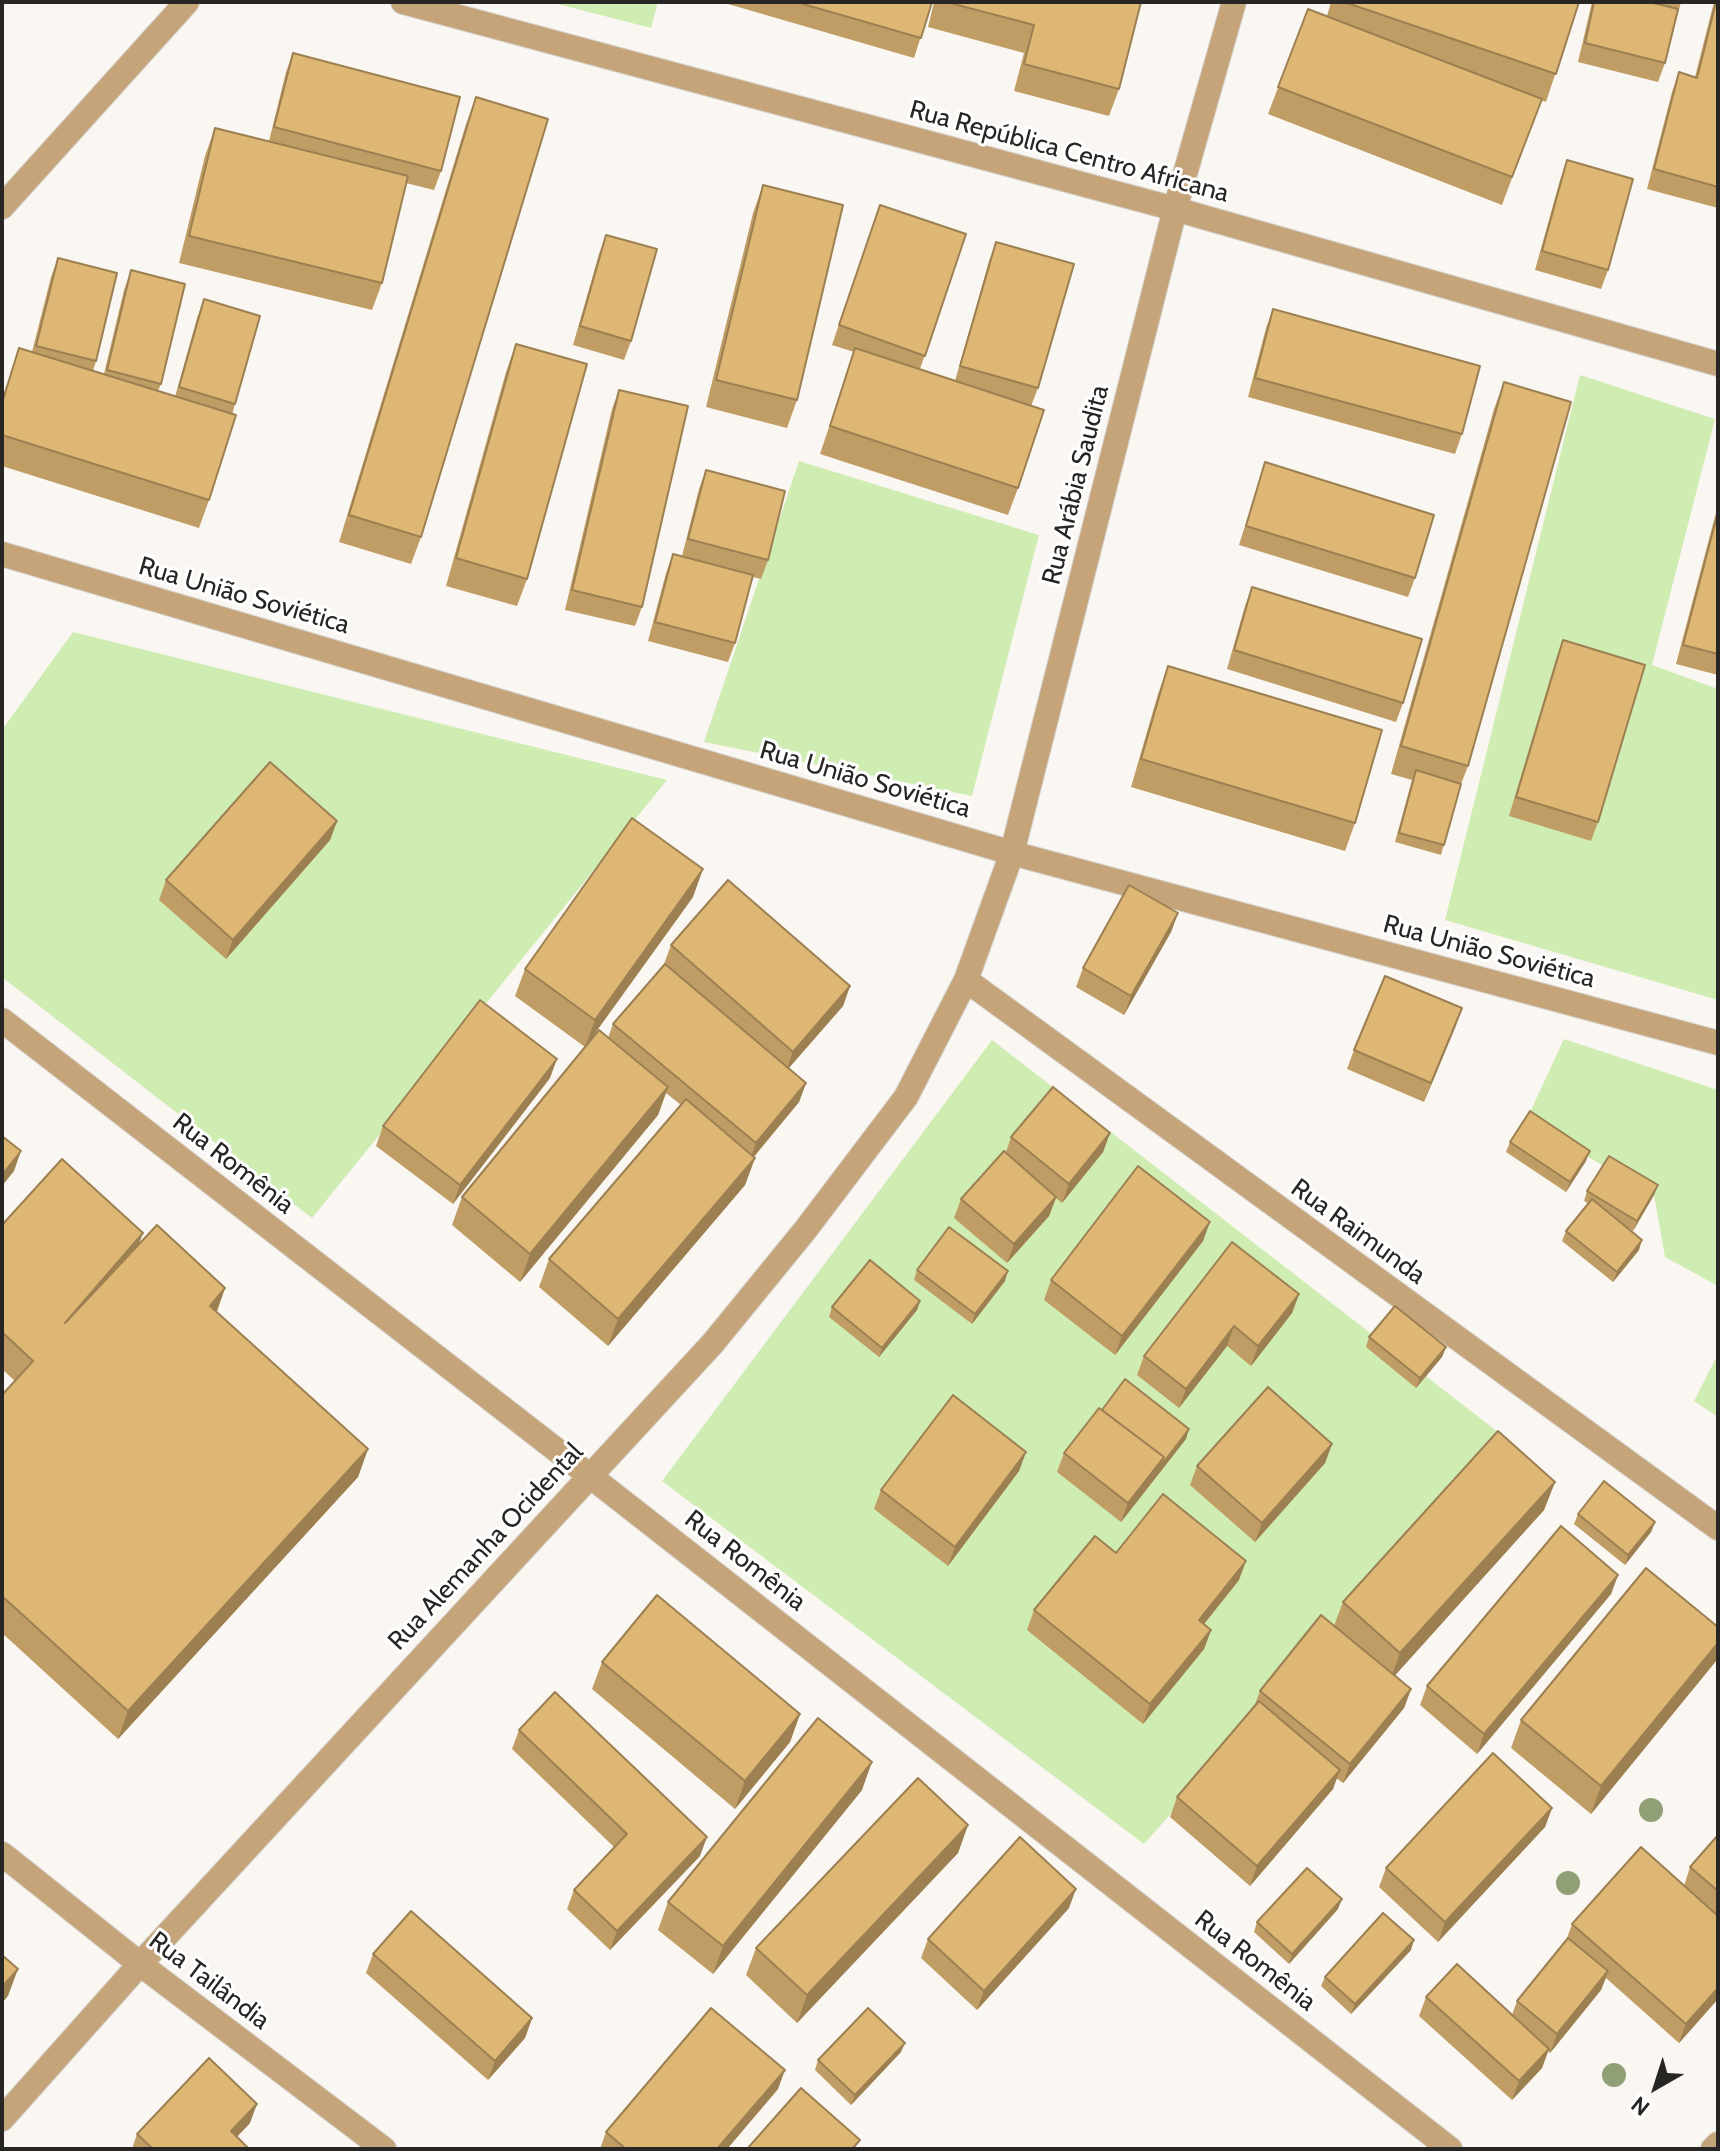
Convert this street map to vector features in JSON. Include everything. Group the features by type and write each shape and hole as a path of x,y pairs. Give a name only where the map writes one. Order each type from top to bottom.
{"street":[{"path":"2,207 187,2"},
{"name":"Rua República Centro Africana","path":"403,2 1175,209 1718,364"},
{"name":"Rua Arábia Saudita","path":"966,980 1012,853 1175,209 1234,2"},
{"name":"Rua União Soviética","path":"2,554 1012,853 1718,1043"},
{"name":"Rua Alemanha Ocidental","path":"2,2119 140,1964 713,1343 806,1229 906,1097 966,980"},
{"name":"Rua Raimunda","path":"966,980 1718,1528"},
{"name":"Rua Romênia","path":"2,1020 1450,2149"},
{"name":"Rua Tailândia","path":"2,1854 140,1964 384,2149"},
{"path":"1713,2149 1718,2144"}],"green space":[{"path":"550,2 658,2 651,28"},
{"path":"1580,375 1715,419 1652,665 1718,689 1718,1000 1445,920"},
{"path":"799,461 1039,535 972,796 704,742"},
{"path":"73,632 667,780 312,1218 2,977 2,730"},
{"path":"1564,1039 1718,1090 1718,1286 1665,1257 1654,1195 1526,1121"},
{"path":"992,1040 1498,1432 1333,1630 1144,1844 662,1481"},
{"path":"1718,1354 1718,1417 1694,1401"}],"building":[{"path":"804,2 932,2 921,38"},
{"path":"946,2 1141,2 1119,89 1024,64 1034,25"},
{"path":"1344,2 1579,2 1556,74"},
{"path":"1594,2 1649,2 1678,9 1665,63 1585,43"},
{"path":"1716,2 1718,187 1654,169 1679,72 1697,78"},
{"path":"1308,9 1542,99 1512,177 1278,87"},
{"path":"293,53 460,97 441,171 274,127"},
{"path":"476,97 548,119 421,537 349,515"},
{"path":"215,128 408,176 382,283 189,236"},
{"path":"1567,160 1633,179 1608,270 1542,251"},
{"path":"763,185 843,205 797,400 716,380"},
{"path":"880,205 966,234 925,356 839,325"},
{"path":"606,235 657,249 631,341 580,326"},
{"path":"996,242 1074,264 1038,388 960,366"},
{"path":"58,258 117,273 96,361 36,346"},
{"path":"131,270 185,284 161,384 107,370"},
{"path":"204,299 260,316 235,404 179,387"},
{"path":"1273,309 1480,366 1462,434 1255,378"},
{"path":"516,344 587,364 527,579 456,558"},
{"path":"19,348 236,415 209,500 2,435 2,403"},
{"path":"855,348 1044,410 1018,488 830,426"},
{"path":"1504,382 1571,402 1468,766 1401,746"},
{"path":"619,390 688,406 642,607 572,590"},
{"path":"1265,462 1434,515 1415,578 1246,526"},
{"path":"706,470 785,491 768,560 688,539"},
{"path":"1718,512 1718,654 1683,645"},
{"path":"673,554 753,575 735,643 655,622"},
{"path":"1252,587 1422,639 1403,703 1234,650"},
{"path":"1563,640 1645,665 1598,822 1516,797"},
{"path":"1168,666 1382,730 1355,823 1141,759"},
{"path":"270,762 337,821 233,940 166,880"},
{"path":"1416,770 1461,784 1444,845 1399,833"},
{"path":"632,818 703,869 595,1020 525,969"},
{"path":"728,880 850,986 793,1052 671,945"},
{"path":"1129,885 1178,913 1131,996 1083,968"},
{"path":"665,964 806,1083 756,1143 613,1024"},
{"path":"1385,976 1462,1008 1431,1083 1354,1050"},
{"path":"480,1000 557,1059 460,1185 383,1126"},
{"path":"599,1030 668,1087 530,1254 462,1197"},
{"path":"1053,1087 1110,1133 1069,1184 1011,1137"},
{"path":"686,1099 755,1158 618,1319 549,1259"},
{"path":"1530,1111 1590,1151 1570,1182 1510,1142"},
{"path":"2,1136 21,1151 2,1175"},
{"path":"1004,1151 1056,1197 1014,1244 961,1199"},
{"path":"1609,1156 1658,1185 1637,1221 1587,1191"},
{"path":"62,1159 143,1233 65,1323 157,1225 225,1288 210,1306 368,1449 128,1711 2,1596 2,1395 33,1361 2,1332 2,1225"},
{"path":"1138,1166 1210,1222 1122,1336 1051,1280"},
{"path":"1592,1199 1642,1240 1617,1272 1566,1231"},
{"path":"949,1227 1008,1271 975,1314 917,1270"},
{"path":"1232,1242 1299,1294 1258,1346 1234,1326 1186,1389 1144,1356"},
{"path":"870,1260 920,1301 882,1348 832,1307"},
{"path":"1395,1306 1446,1347 1420,1378 1369,1337"},
{"path":"1125,1379 1189,1429 1160,1467 1164,1457 1102,1410"},
{"path":"1268,1387 1332,1444 1262,1523 1197,1466"},
{"path":"953,1395 1026,1452 955,1547 881,1490"},
{"path":"1099,1408 1164,1457 1128,1503 1064,1453"},
{"path":"1498,1431 1555,1482 1400,1653 1343,1602"},
{"path":"1604,1481 1655,1522 1628,1555 1578,1514"},
{"path":"1163,1494 1246,1561 1199,1620 1211,1630 1150,1704 1034,1610 1095,1536 1116,1553"},
{"path":"1561,1526 1618,1575 1484,1734 1427,1686"},
{"path":"1646,1568 1718,1627 1718,1643 1601,1786 1521,1720"},
{"path":"657,1595 800,1714 745,1781 602,1662"},
{"path":"1321,1615 1411,1689 1350,1764 1260,1691"},
{"path":"555,1692 707,1837 617,1931 574,1890 627,1834 519,1730"},
{"path":"1259,1701 1340,1770 1257,1866 1177,1797"},
{"path":"818,1718 872,1762 723,1946 668,1902"},
{"path":"1493,1753 1552,1808 1445,1922 1386,1868"},
{"path":"918,1778 968,1825 807,1995 756,1948"},
{"path":"1718,1835 1718,1891 1690,1867"},
{"path":"1020,1837 1076,1889 984,1991 928,1939"},
{"path":"1641,1847 1718,1916 1718,1988 1686,2024 1572,1924"},
{"path":"1307,1868 1342,1899 1292,1954 1257,1922"},
{"path":"411,1911 532,2018 495,2061 373,1954"},
{"path":"1383,1913 1414,1940 1355,2004 1325,1977"},
{"path":"1568,1938 1608,1971 1557,2034 1517,2001"},
{"path":"2,1955 18,1969 2,1987"},
{"path":"1457,1964 1549,2049 1519,2081 1426,1997"},
{"path":"711,2008 785,2070 717,2149 626,2149 606,2132"},
{"path":"868,2008 905,2043 855,2095 818,2060"},
{"path":"209,2058 257,2104 231,2131 249,2149 153,2149 137,2134"},
{"path":"801,2088 860,2140 852,2149 747,2149"}]}
